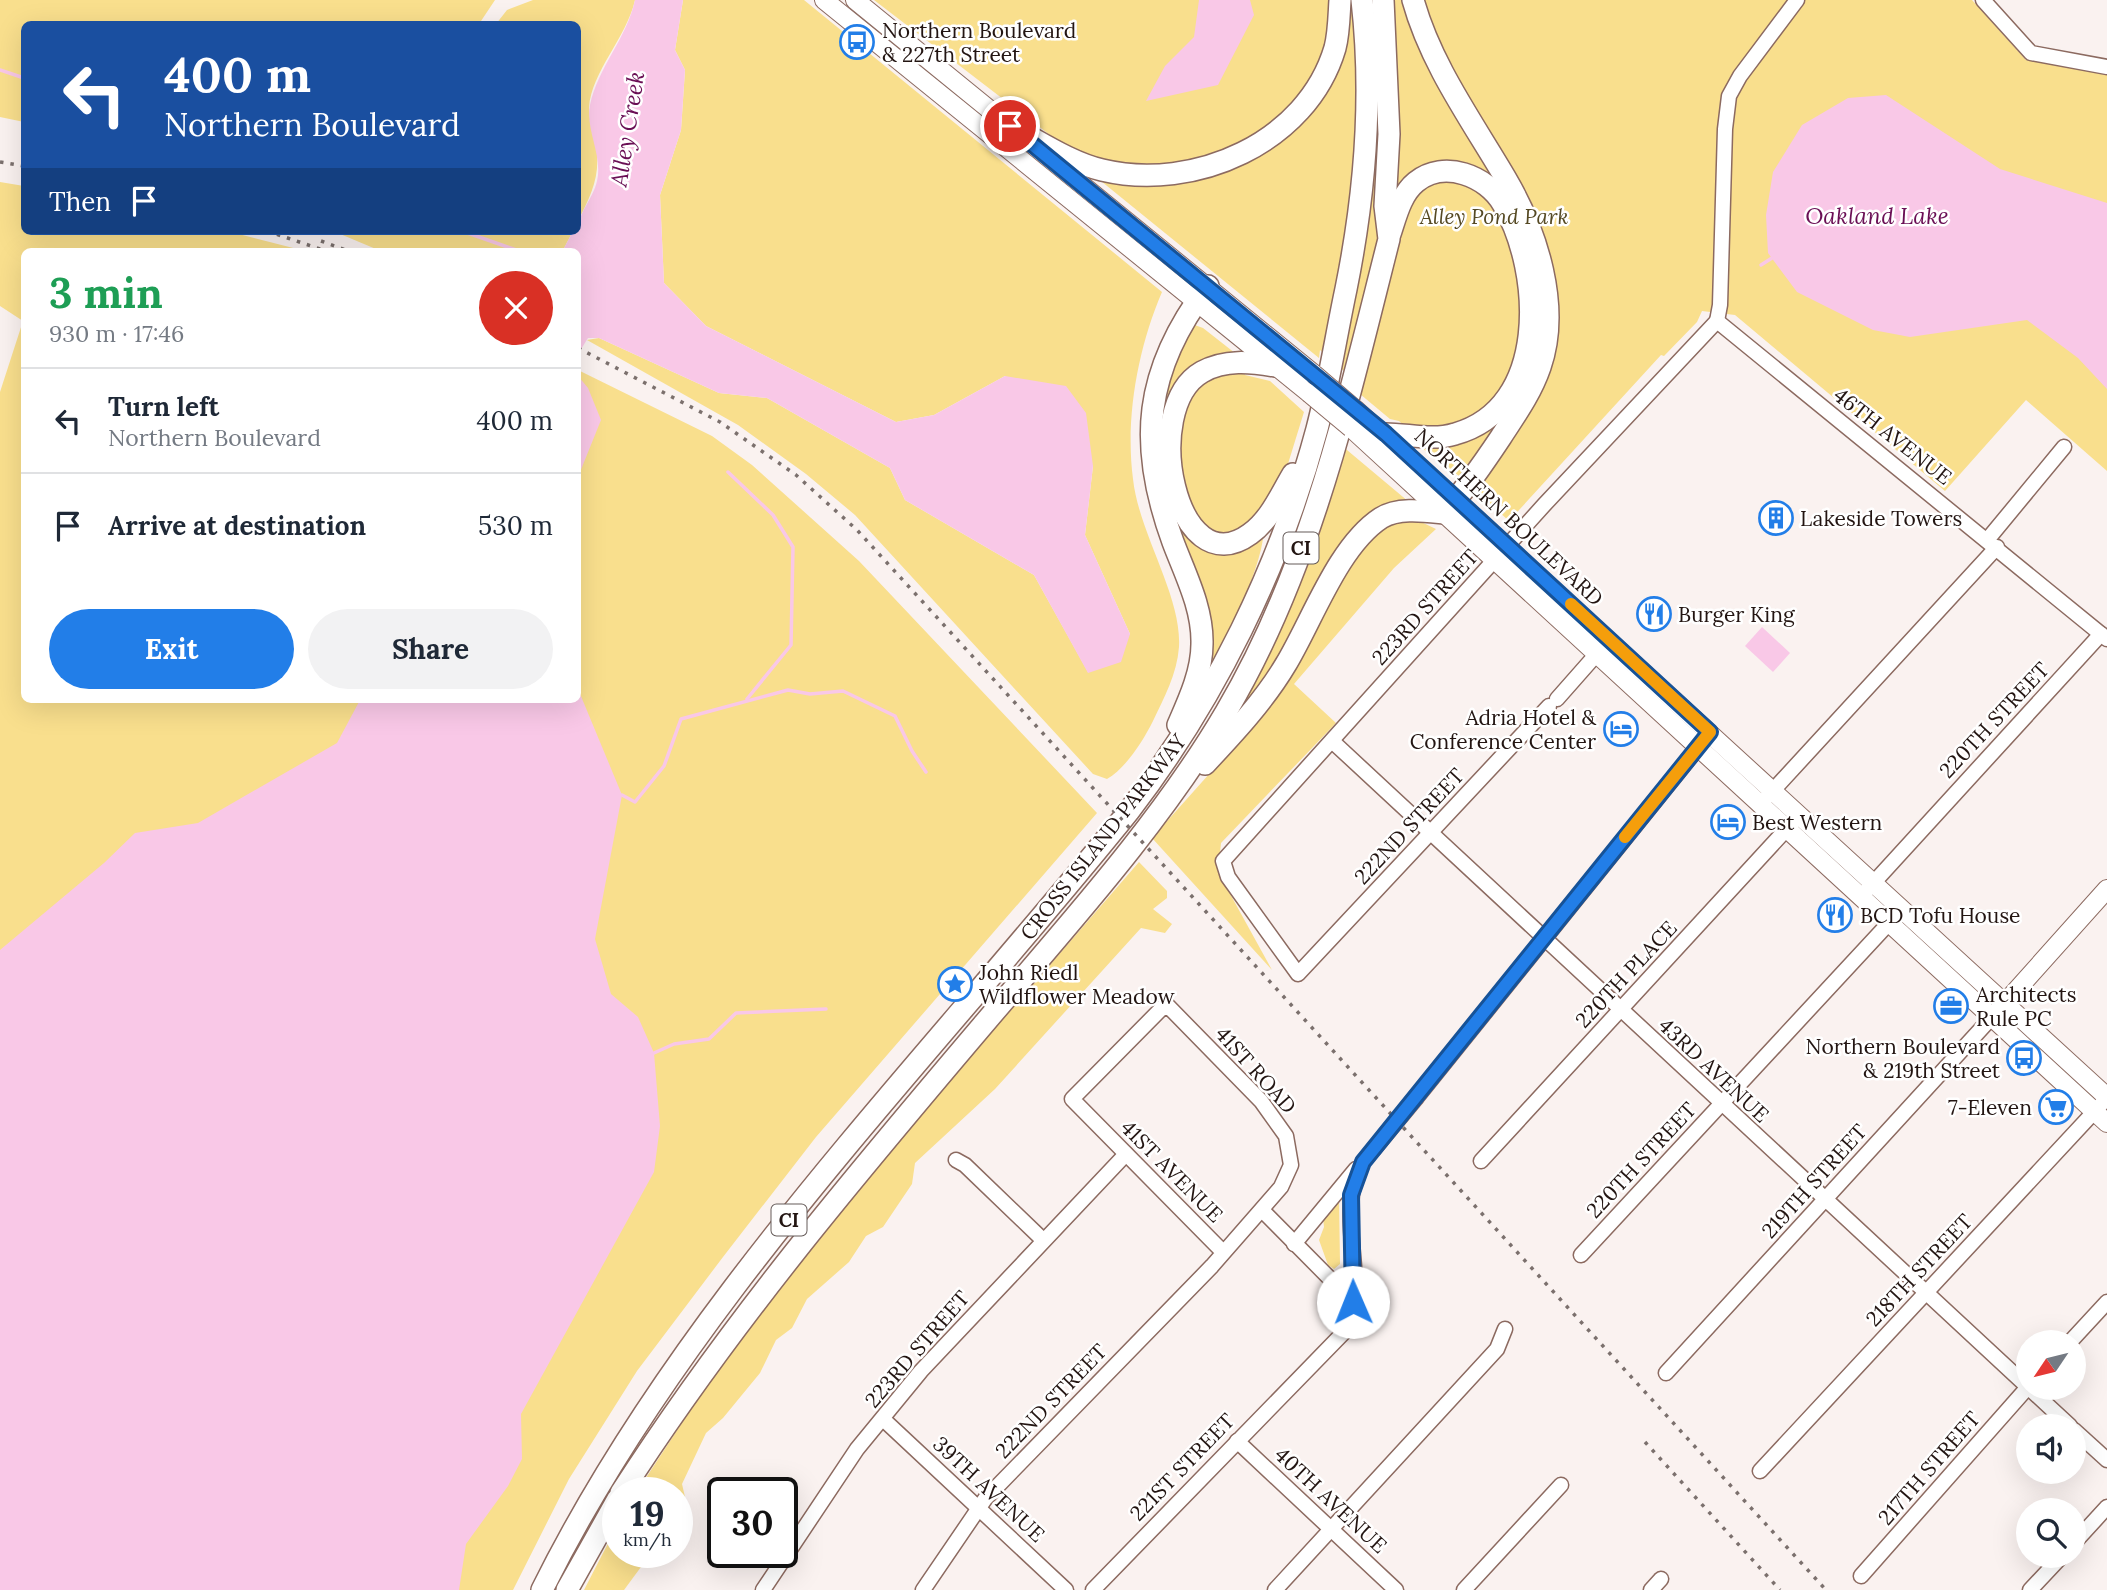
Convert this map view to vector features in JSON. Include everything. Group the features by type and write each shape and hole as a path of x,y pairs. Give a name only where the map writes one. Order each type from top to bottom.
{"highway":[{"path":"1010,126 1090,166 1135,175 1174,174 1234,158 1277,132 1298,114 1319,85 1335,47 1340,0"},
{"name":"CROSS ISLAND PARKWAY","path":"542,1590 599,1484 745,1275 1075,878 1168,761 1204,703 1234,646 1265,575 1316,432 1334,360 1354,255 1361,190 1367,43 1362,0"},
{"name":"CROSS ISLAND PARKWAY","path":"632,1477 767,1285 1145,828 1188,773 1228,709 1285,589 1337,442 1389,239 1385,206 1389,134 1383,0"},
{"path":"1145,828 1245,721 1284,667 1359,537 1383,516 1450,506 1476,476 1526,400 1540,366 1546,341 1544,276 1527,222 1508,181 1441,70 1413,0"},
{"path":"1386,434 1430,437 1454,435 1489,415 1503,403 1524,365 1530,341 1531,306 1524,263 1504,205 1490,187 1471,175 1451,171 1431,174 1416,182 1405,195 1389,239"},
{"path":"1075,878 1177,729 1193,691 1200,660 1201,636 1195,598 1158,501 1151,439 1153,406 1168,347 1202,294"},
{"path":"1275,366 1238,362 1215,367 1195,377 1178,402 1170,436 1173,481 1179,505 1199,535 1218,544 1249,536 1267,516 1316,432"},
{"path":"567,1590 602,1528"}],"main road":[{"name":"NORTHERN BOULEVARD","path":"824,0 1202,294 1314,374 1386,434 1495,560 1698,747 1767,797 1800,815 2005,1003 2104,1107"},
{"name":"NORTHERN BOULEVARD","path":"855,0 1010,126 1202,294 1275,366 1450,506 1507,546 1710,732 1767,797 1787,829 1992,1017 2104,1107"},
{"path":"1992,1017 2107,889"}],"street":[{"path":"1717,321 1720,305 1725,129 1730,96 1740,76 1797,0"},
{"path":"1983,0 2031,53 2107,67"},
{"name":"46TH AVENUE","path":"1717,321 2104,636"},
{"name":"223RD STREET","path":"1297,974 1227,877 1223,861 1507,546 1717,321"},
{"path":"1767,797 1993,543 2064,447"},
{"name":"220TH STREET","path":"1861,897 2104,636"},
{"name":"222ND STREET","path":"1297,974 1431,835 1609,640"},
{"path":"1294,1244 1417,1097 1710,732"},
{"name":"43RD AVENUE","path":"1332,741 1721,1106 2016,1376"},
{"name":"220TH PLACE","path":"1481,1161 1800,815"},
{"name":"220TH STREET","path":"1581,1255 1902,909"},
{"name":"41ST AVENUE","path":"1166,1004 1072,1099 1222,1251 1262,1210"},
{"name":"41ST ROAD","path":"1166,1004 1261,1101 1286,1136 1290,1165 1281,1187 1262,1210"},
{"name":"219TH STREET","path":"1666,1373 1992,1017"},
{"name":"218TH STREET","path":"1760,1471 2104,1107"},
{"name":"223RD STREET","path":"763,1590 857,1449 921,1371 1126,1154"},
{"path":"956,1160 965,1165 1042,1240"},
{"path":"1353,1302 1351,1195 1363,1162"},
{"path":"1262,1210 1353,1302"},
{"name":"222ND STREET","path":"923,1590 979,1508 1212,1266 1222,1251"},
{"name":"221ST STREET","path":"1093,1590 1350,1326 1353,1302"},
{"path":"2081,1330 2107,1302"},
{"path":"1275,1590 1497,1349 1505,1329"},
{"name":"217TH STREET","path":"1861,1576 2017,1400"},
{"name":"43RD AVENUE","path":"2042,1400 2057,1414"},
{"name":"39TH AVENUE","path":"883,1419 1066,1590"},
{"name":"40TH AVENUE","path":"1237,1441 1396,1590"},
{"path":"2086,1441 2107,1461"},
{"path":"1464,1590 1561,1485"},
{"path":"2086,1530 2107,1507"},
{"path":"2030,1590 2051,1568"}],"green space":[{"path":"0,0 495,0 481,21 21,21 21,121 0,117"},
{"path":"533,0 635,0 625,27 602,68 591,95 589,113 596,145 597,166 591,194 581,215 581,21 498,21 507,10"},
{"path":"683,0 804,0 1162,292 1140,360 1132,408 1131,456 1137,500 1174,607 1178,627 1178,657 1166,695 1149,729 1127,761 1107,779 1093,774 855,515 806,474 738,425 587,340 599,338 719,393 767,398 890,468 905,500 1034,575 1088,672 1130,634 1085,535 1093,466 1005,376 934,415 896,422 706,326 664,283 660,195 681,130 685,70 675,50"},
{"name":"Alley Pond Park","path":"874,0 1972,0 2026,60 2107,75 2107,471 2026,400 1945,491 1735,315 1702,311 1697,322 1664,356 1661,355 1509,521 1463,479 1414,442 1421,441 1399,421 1390,419 1360,394 1358,383 1320,350 1319,358 1096,177 1106,178"},
{"path":"0,182 21,186 21,235 243,235 293,248 21,248 21,320 0,306"},
{"path":"343,235 571,235 564,248 373,248"},
{"path":"1192,324 1203,328 1240,357 1166,411 1162,400 1164,377"},
{"path":"21,327 21,703 423,703 0,989 0,392"},
{"path":"1243,369 1245,375 1270,381 1304,412 1283,480 1260,518 1227,538 1208,534 1188,513 1175,433 1180,405 1218,371"},
{"path":"581,371 712,436 752,465 859,561 1097,813 816,1137 637,1371 569,1479 513,1590 297,1590 577,703 581,703"},
{"path":"1341,445 1409,502 1392,506 1269,677 1242,708"},
{"path":"1169,503 1189,536 1210,551 1240,548 1264,531 1248,589 1201,688 1204,667"},
{"path":"1394,519 1417,520 1436,529 1394,568 1294,684 1336,723 1221,843 1218,872 1272,970 1152,838 1235,745 1349,564 1374,531"},
{"path":"1139,862 1167,891 1167,898 1153,909 1172,924 1165,933 1141,928 995,1089 915,1163 912,1184 883,1227 866,1236 849,1262 807,1299 792,1328 776,1340 760,1373 723,1418 706,1433 685,1477 646,1477 710,1380 827,1228 964,1064"},
{"path":"1339,1196 1340,1264 1334,1269 1328,1265 1319,1240 1324,1227 1323,1217"},
{"path":"602,1555 602,1568 640,1568 624,1590 584,1590"}],"water":[{"name":"Alley Creek","path":"635,0 683,0 675,50 685,70 681,130 660,195 664,283 706,326 896,422 934,415 1005,376 1066,386 1086,413 1093,466 1085,535 1130,634 1121,662 1088,673 1034,575 905,500 890,468 767,398 719,393 599,338 588,338 581,349 581,248 564,248 571,235 581,235 581,216 597,181 598,162 589,114 594,91 631,14"},
{"path":"1199,0 1250,0 1254,15 1218,85 1146,101 1165,66 1194,37"},
{"name":"Oakland Lake","path":"1886,95 2000,169 2107,203 2107,389 2078,358 2027,320 1910,337 1873,330 1797,292 1768,253 1766,215 1773,172 1802,125 1848,98"},
{"path":"581,380 588,388 601,420 581,470"},
{"path":"1762,627 1790,653 1773,672 1745,646"},
{"path":"581,696 622,795 595,939 611,994 638,1017 654,1053 660,1126 654,1172 521,1414 522,1459 508,1486 466,1544 459,1590 0,1590 0,950 104,863 135,833 198,823 337,743 358,703 581,703"}],"waterway":[{"path":"0,70 21,77"},
{"path":"473,235 511,248"},
{"path":"1761,265 1772,258"},
{"path":"728,472 773,515 793,547 791,645 747,699"},
{"path":"622,795 635,802 664,766 681,719 788,690 810,694 843,691 895,716 926,772"},
{"path":"654,1053 674,1044 709,1039 736,1013 826,1009"}],"railway":[{"path":"0,162 21,166"},
{"path":"279,235 317,248"},
{"path":"321,241 340,248"},
{"path":"581,350 720,422 796,475 857,530 1826,1590"},
{"path":"1645,1442 1780,1590"}],"slow traffic":[{"path":"1571,604 1710,732 1625,837"}],"place":[{"name":"Northern Boulevard & 227th Street","path":"857,42"},
{"name":"Lakeside Towers","path":"1776,518"},
{"name":"Burger King","path":"1654,614"},
{"name":"Adria Hotel & Conference Center","path":"1621,729"},
{"name":"Best Western","path":"1728,822"},
{"name":"BCD Tofu House","path":"1835,915"},
{"name":"John Riedl Wildflower Meadow","path":"955,984"},
{"name":"Architects Rule PC","path":"1951,1006"},
{"name":"Northern Boulevard & 219th Street","path":"2024,1058"},
{"name":"7-Eleven","path":"2056,1107"}],"route":[{"path":"1010,126 1386,434 1710,732 1363,1162 1351,1195 1353,1302"}]}
